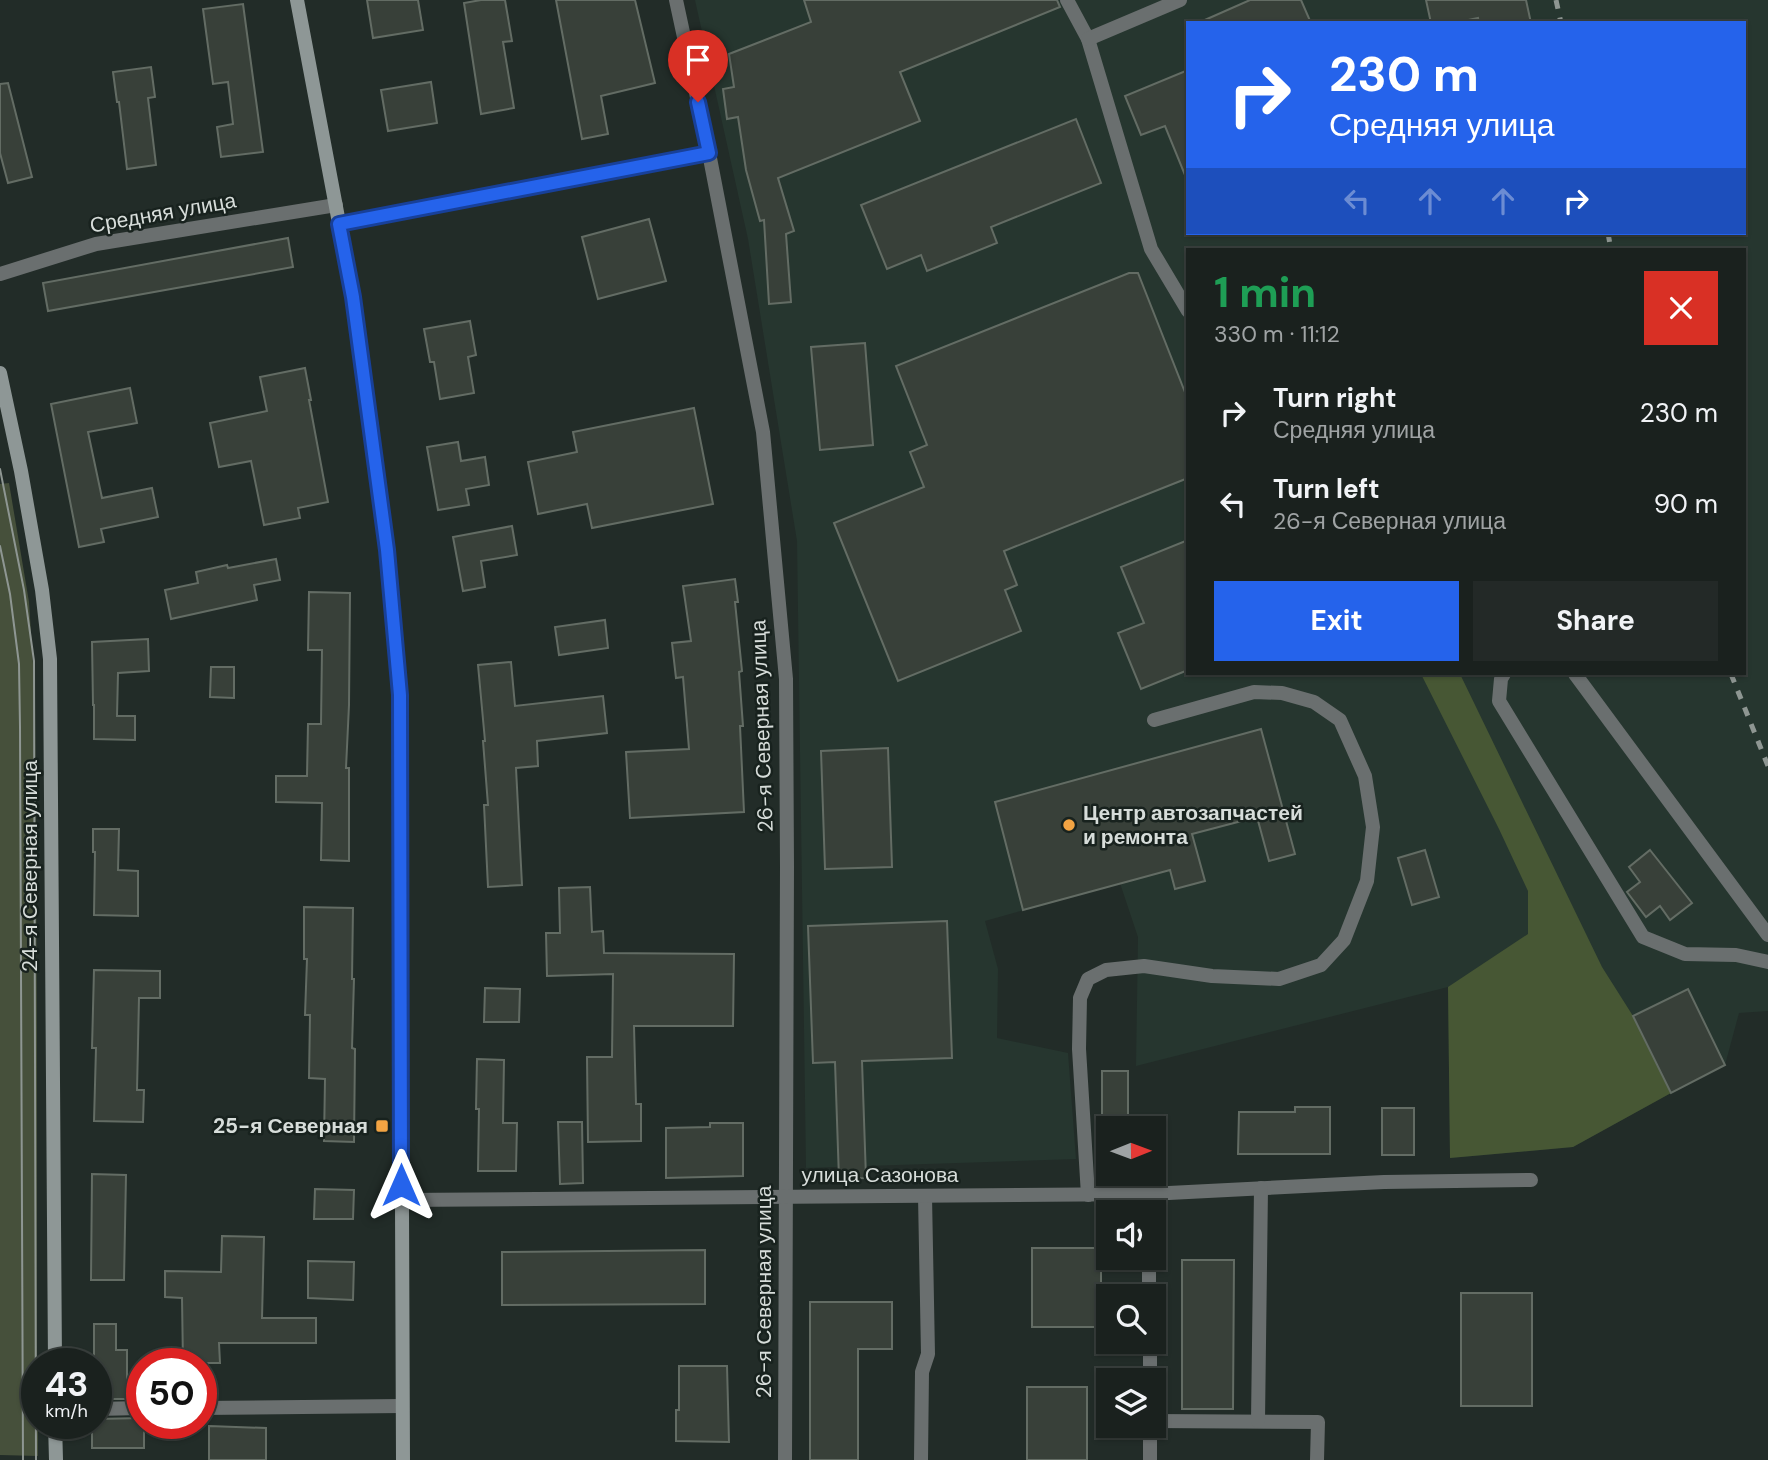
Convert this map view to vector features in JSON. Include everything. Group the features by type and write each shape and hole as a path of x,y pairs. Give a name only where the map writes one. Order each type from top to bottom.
{"main road":[{"path":"297,0 353,297 387,550 400,695 403,1460"},
{"name":"24-я Северная улица","path":"0,373 40,577 50,659 55,1348"},
{"path":"55,1439 56,1460"}],"street":[{"name":"26-я Северная улица","path":"676,0 709,153 763,432 786,679 785,1460"},
{"path":"1067,0 1088,39 1152,249 1186,308"},
{"path":"1088,39 1180,0"},
{"path":"339,224 709,153"},
{"name":"Средняя улица","path":"0,274 96,244 336,205"},
{"path":"1503,675 1499,701 1643,937 1685,954 1735,956 1768,962"},
{"path":"1576,675 1768,935"},
{"path":"1088,1195 1079,1049 1080,998 1088,979 1106,970 1144,966 1212,976 1279,979 1321,965 1344,940 1367,881 1373,827 1365,776 1340,720 1314,702 1282,693 1254,692 1154,720"},
{"name":"улица Сазонова","path":"401,1200 1149,1194 1384,1182 1531,1180"},
{"path":"1258,1422 1261,1188"},
{"path":"1149,1194 1149,1200"},
{"path":"922,1460 922,1372 928,1354 925,1196"},
{"path":"217,1408 402,1406"},
{"path":"1166,1422 1318,1422 1317,1460"},
{"path":"1150,1438 1150,1460"}],"shaded area":[{"path":"695,0 1768,0 1768,1011 1739,1013 1725,1065 1573,1147 1450,1158 1448,987 1136,1066 1138,937 1120,883 985,921 998,969 997,1038 1068,1053 1076,1159 806,1168 797,541 748,239"},
{"path":"9,483 29,602 35,695 37,1348 21,1348 21,1439 38,1439 38,1456 0,1455 0,484"}],"green space":[{"path":"1422,675 1460,675 1602,967 1633,1016 1671,1093 1573,1147 1450,1158 1448,987 1528,934 1528,891"}],"building":[{"path":"367,0 418,0 423,30 373,38"},
{"path":"505,0 512,41 503,42 514,108 481,114 464,3"},
{"path":"556,0 635,0 655,83 601,96 608,134 582,139"},
{"path":"804,0 1057,0 1060,7 900,72 920,121 778,178 794,231 786,234 791,302 769,304 764,220 760,221 746,170 738,117 727,119 723,89 734,87 729,54 811,22"},
{"path":"1250,0 1301,0 1310,21 1203,21"},
{"path":"1426,0 1526,0 1531,21 1479,21 1478,18 1431,21"},
{"path":"243,4 263,152 221,157 217,127 233,124 228,82 213,84 203,9"},
{"path":"151,67 155,97 148,98 156,165 127,169 113,72"},
{"path":"1186,71 1186,178 1165,126 1141,135 1125,96"},
{"path":"431,82 437,123 388,131 381,90"},
{"path":"8,83 32,177 8,183 0,153 0,84"},
{"path":"1076,119 1101,183 991,227 997,243 927,271 921,255 887,269 861,205"},
{"path":"649,219 666,281 598,299 582,237"},
{"path":"288,238 293,267 48,311 43,283"},
{"path":"1129,273 1138,273 1186,395 1186,479 1004,551 1017,585 1005,590 1021,631 898,681 834,523 924,487 910,452 927,445 896,366"},
{"path":"470,321 476,355 468,357 474,393 440,399 434,362 430,362 424,329"},
{"path":"865,343 873,445 820,450 811,347"},
{"path":"305,368 328,502 298,508 300,518 264,525 251,461 219,467 210,423 267,411 260,377"},
{"path":"130,388 137,423 88,432 102,498 152,488 158,517 101,529 104,542 79,547 51,404"},
{"path":"694,408 713,504 592,528 587,504 538,514 528,462 577,452 573,432"},
{"path":"458,442 461,461 485,457 489,485 466,489 469,505 438,510 427,447"},
{"path":"512,526 517,555 481,561 485,587 463,591 453,537"},
{"path":"1186,541 1186,671 1141,689 1118,633 1144,623 1121,567"},
{"path":"276,559 280,580 254,585 257,600 171,619 165,590 198,583 196,572"},
{"path":"735,579 742,671 739,672 744,812 630,818 626,752 689,749 683,677 676,678 672,643 691,641 683,586"},
{"path":"309,592 350,593 346,768 349,768 349,861 321,860 322,803 276,802 276,776 307,776 308,724 321,724 322,650 308,650"},
{"path":"605,620 608,648 559,655 555,627"},
{"path":"148,639 149,671 118,673 117,716 135,716 135,740 94,739 92,642"},
{"path":"511,662 515,706 603,696 607,733 537,741 538,766 516,768 522,885 488,887 484,805 488,805 478,665"},
{"path":"211,667 234,667 234,698 210,697"},
{"path":"1261,729 1295,854 1269,861 1257,817 1192,834 1205,881 1175,889 1170,870 1023,910 995,802"},
{"path":"888,748 892,867 825,869 821,751"},
{"path":"93,829 119,829 118,870 138,871 138,916 94,915"},
{"path":"1425,850 1439,897 1412,905 1398,858"},
{"path":"1650,850 1692,903 1670,920 1660,906 1646,917 1627,892 1640,882 1629,867"},
{"path":"590,887 592,932 603,931 604,953 734,954 733,1026 634,1026 636,1104 641,1104 641,1141 588,1142 587,1057 612,1057 613,974 547,976 546,933 560,933 559,888"},
{"path":"304,907 353,908 354,1142 324,1141 325,1079 309,1078 310,1015 305,1015 307,959 304,959"},
{"path":"947,921 952,1058 862,1061 866,1178 839,1179 835,1062 813,1063 808,926"},
{"path":"94,970 160,971 160,998 139,998 137,1090 144,1090 143,1122 94,1121"},
{"path":"485,988 520,989 519,1022 484,1022"},
{"path":"1688,989 1725,1065 1671,1093 1633,1016"},
{"path":"477,1059 504,1060 503,1123 517,1123 516,1171 478,1171"},
{"path":"1102,1071 1128,1071 1128,1116 1102,1116"},
{"path":"1295,1107 1330,1107 1330,1154 1238,1154 1239,1112 1295,1112"},
{"path":"1382,1108 1414,1108 1414,1155 1382,1155"},
{"path":"558,1122 582,1122 583,1183 560,1184"},
{"path":"710,1123 743,1123 743,1176 666,1178 666,1128 710,1127"},
{"path":"92,1174 126,1175 124,1280 91,1280"},
{"path":"315,1189 354,1190 353,1219 314,1219"},
{"path":"222,1236 264,1237 262,1318 316,1318 316,1343 219,1343 220,1363 217,1363 217,1348 183,1348 182,1298 165,1297 165,1271 221,1272"},
{"path":"1032,1248 1096,1248 1096,1270 1101,1270 1101,1284 1096,1284 1096,1327 1032,1327"},
{"path":"705,1250 705,1304 502,1305 502,1252"},
{"path":"1182,1260 1234,1260 1233,1409 1182,1409"},
{"path":"308,1261 354,1262 353,1300 308,1298"},
{"path":"1461,1293 1532,1293 1532,1406 1461,1406"},
{"path":"810,1302 892,1302 892,1349 858,1349 858,1460 810,1460"},
{"path":"94,1324 116,1324 116,1350 126,1350 126,1399 112,1399 112,1348 94,1348"},
{"path":"679,1366 727,1366 729,1442 676,1441"},
{"path":"1027,1387 1087,1387 1087,1460 1027,1460"},
{"path":"126,1418 126,1439 144,1439 144,1448 92,1448 92,1439 112,1439 112,1419"},
{"path":"217,1426 266,1428 266,1460 209,1460 209,1439 217,1439"}],"tram line":[{"path":"0,469 24,590 34,661 36,1460"},
{"path":"0,546 10,594 19,664 23,1460"}],"railway":[{"path":"1556,0 1561,21"},
{"path":"1608,235 1611,248"},
{"path":"1731,675 1768,766"}],"place":[{"name":"Центр автозапчастей и ремонта","path":"1069,825"},
{"name":"25-я Северная","path":"382,1126"}],"route":[{"path":"401,1185 400,695 387,550 353,297 339,224 709,153 698,102"}]}
